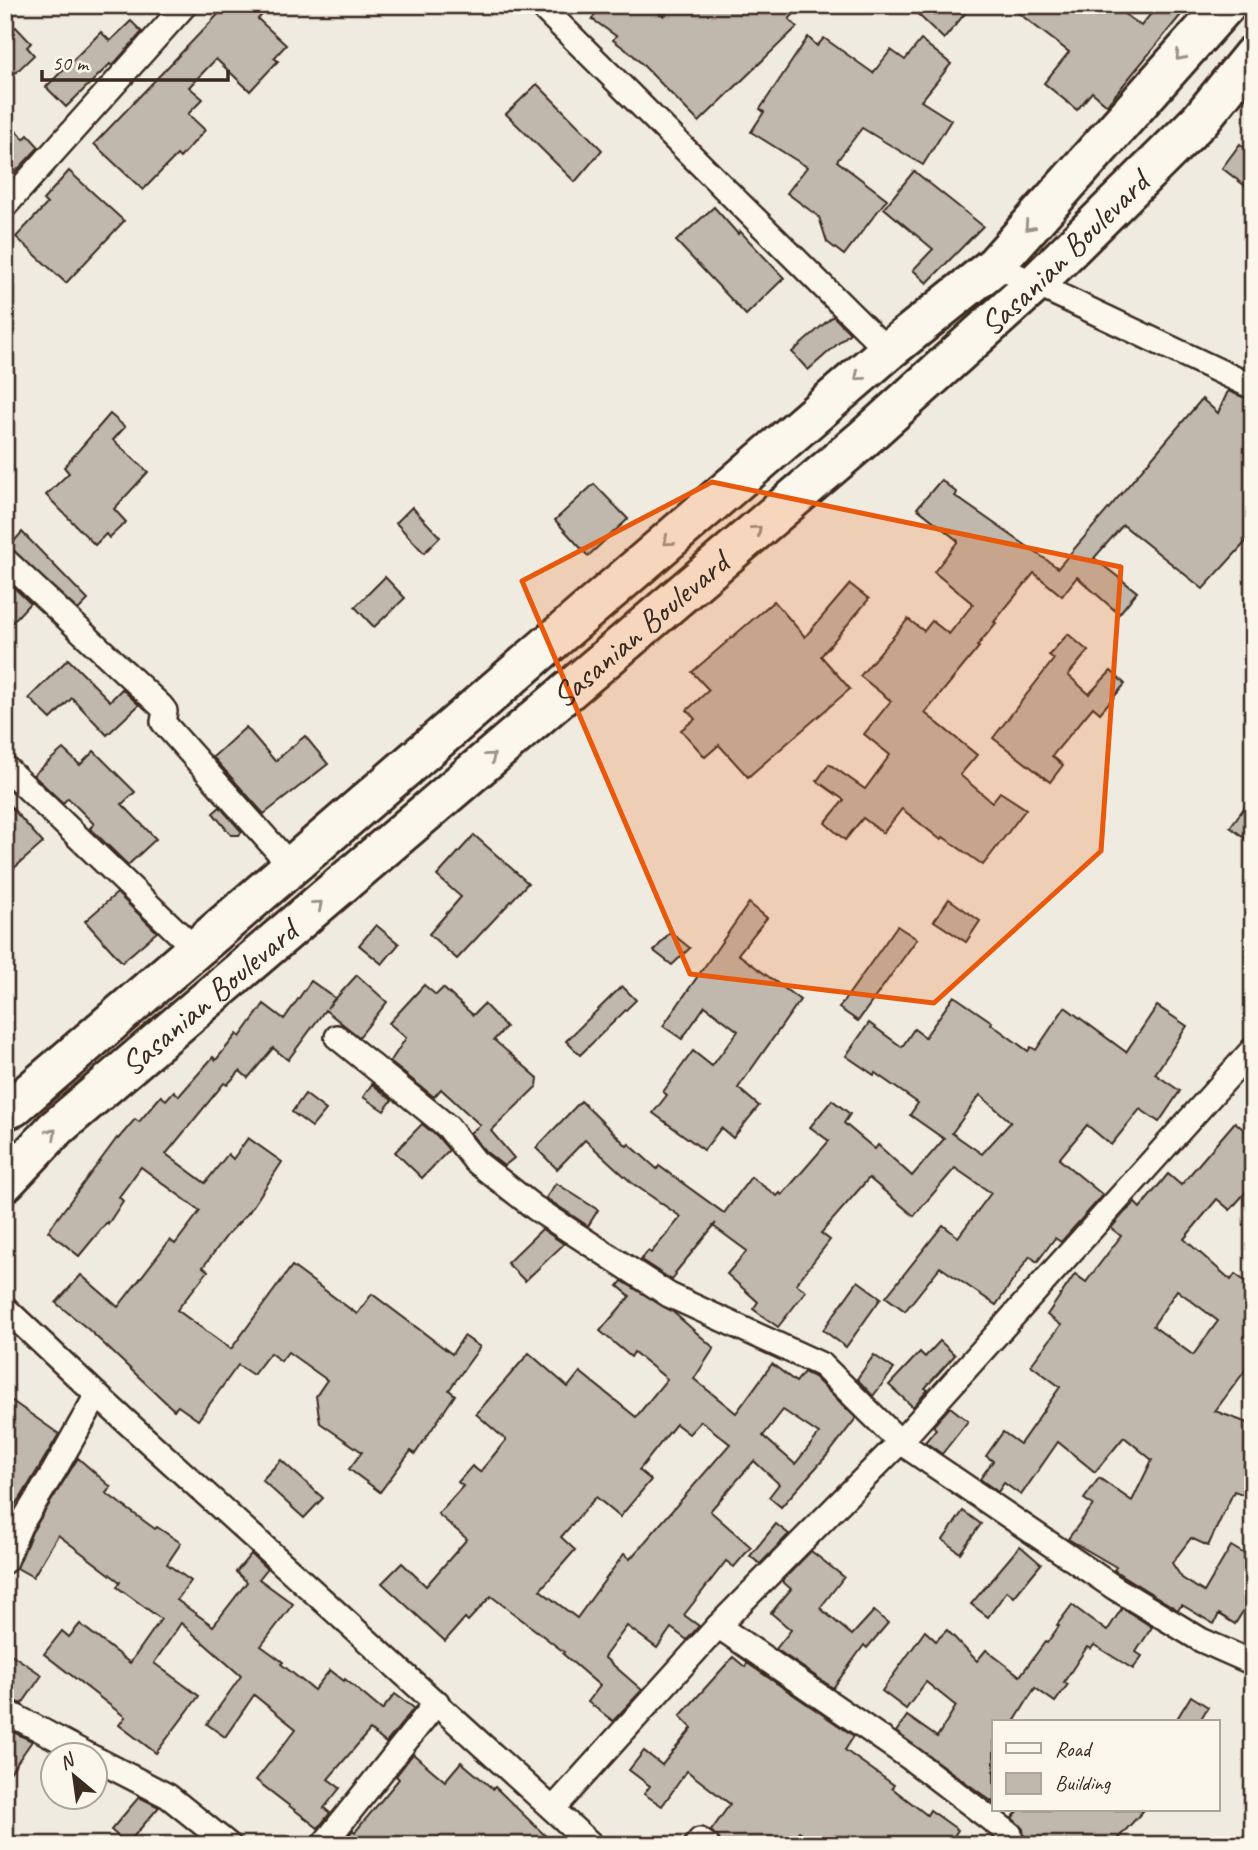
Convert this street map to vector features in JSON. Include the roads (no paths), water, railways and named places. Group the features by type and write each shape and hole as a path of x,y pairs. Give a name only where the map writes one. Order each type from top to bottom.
{"highway":[{"name":"Sasanian Boulevard","path":"5,1110 13,1107 888,351 995,265 1226,5"},
{"name":"Sasanian Boulevard","path":"5,1182 54,1130 851,449 1035,284 1200,120 1253,55"}],"street":[{"path":"5,206 185,5"},
{"path":"540,5 888,351"},
{"path":"995,265 1253,387"},
{"path":"5,560 161,706 165,711 163,722 291,866"},
{"path":"5,767 195,949"},
{"path":"337,1037 448,1127 475,1161 535,1208 669,1295 822,1365 900,1442 1115,1588 1202,1640 1253,1663"},
{"path":"554,1808 718,1626 900,1442 1253,1049"},
{"path":"7,1311 592,1845"},
{"path":"5,1561 20,1526 97,1395"},
{"path":"718,1626 910,1758 1010,1834"},
{"path":"323,1845 438,1702"},
{"path":"5,1711 64,1742"},
{"path":"108,1765 167,1796 229,1845"},
{"path":"696,1845 700,1840 707,1845"}]}
